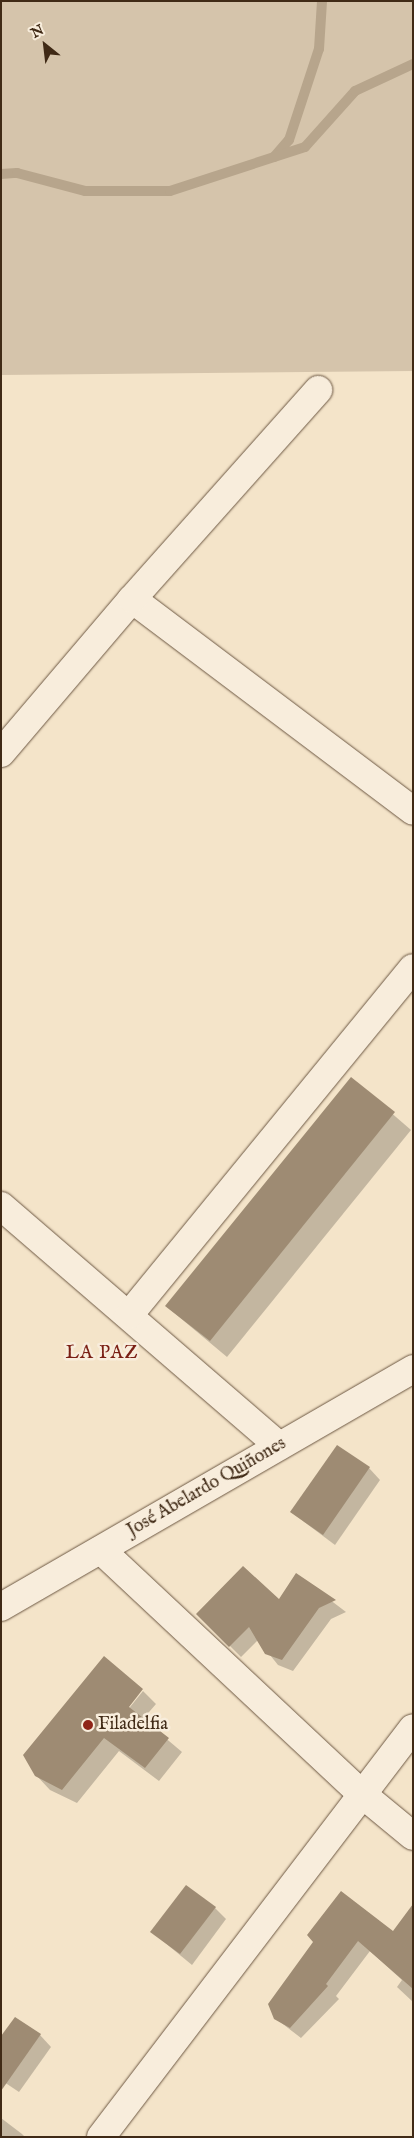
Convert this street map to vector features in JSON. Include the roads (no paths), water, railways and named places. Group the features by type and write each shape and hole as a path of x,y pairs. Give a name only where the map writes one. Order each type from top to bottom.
{"street":[{"path":"1,753 132,599 318,390"},
{"path":"132,599 413,811"},
{"path":"129,1315 413,968"},
{"path":"1,1206 279,1446"},
{"name":"José Abelardo Quiñones","path":"1,1608 413,1369"},
{"path":"101,1550 362,1794 413,1836"},
{"path":"101,2137 413,1728"}],"waterway":[{"path":"274,157 289,140 319,49 322,1"},
{"path":"1,174 17,173 85,191 170,191 305,147 355,91 413,64"}],"place":[{"name":"Filadelfia","path":"88,1725"}],"district":[{"name":"LA PAZ","path":"102,1354"}]}
